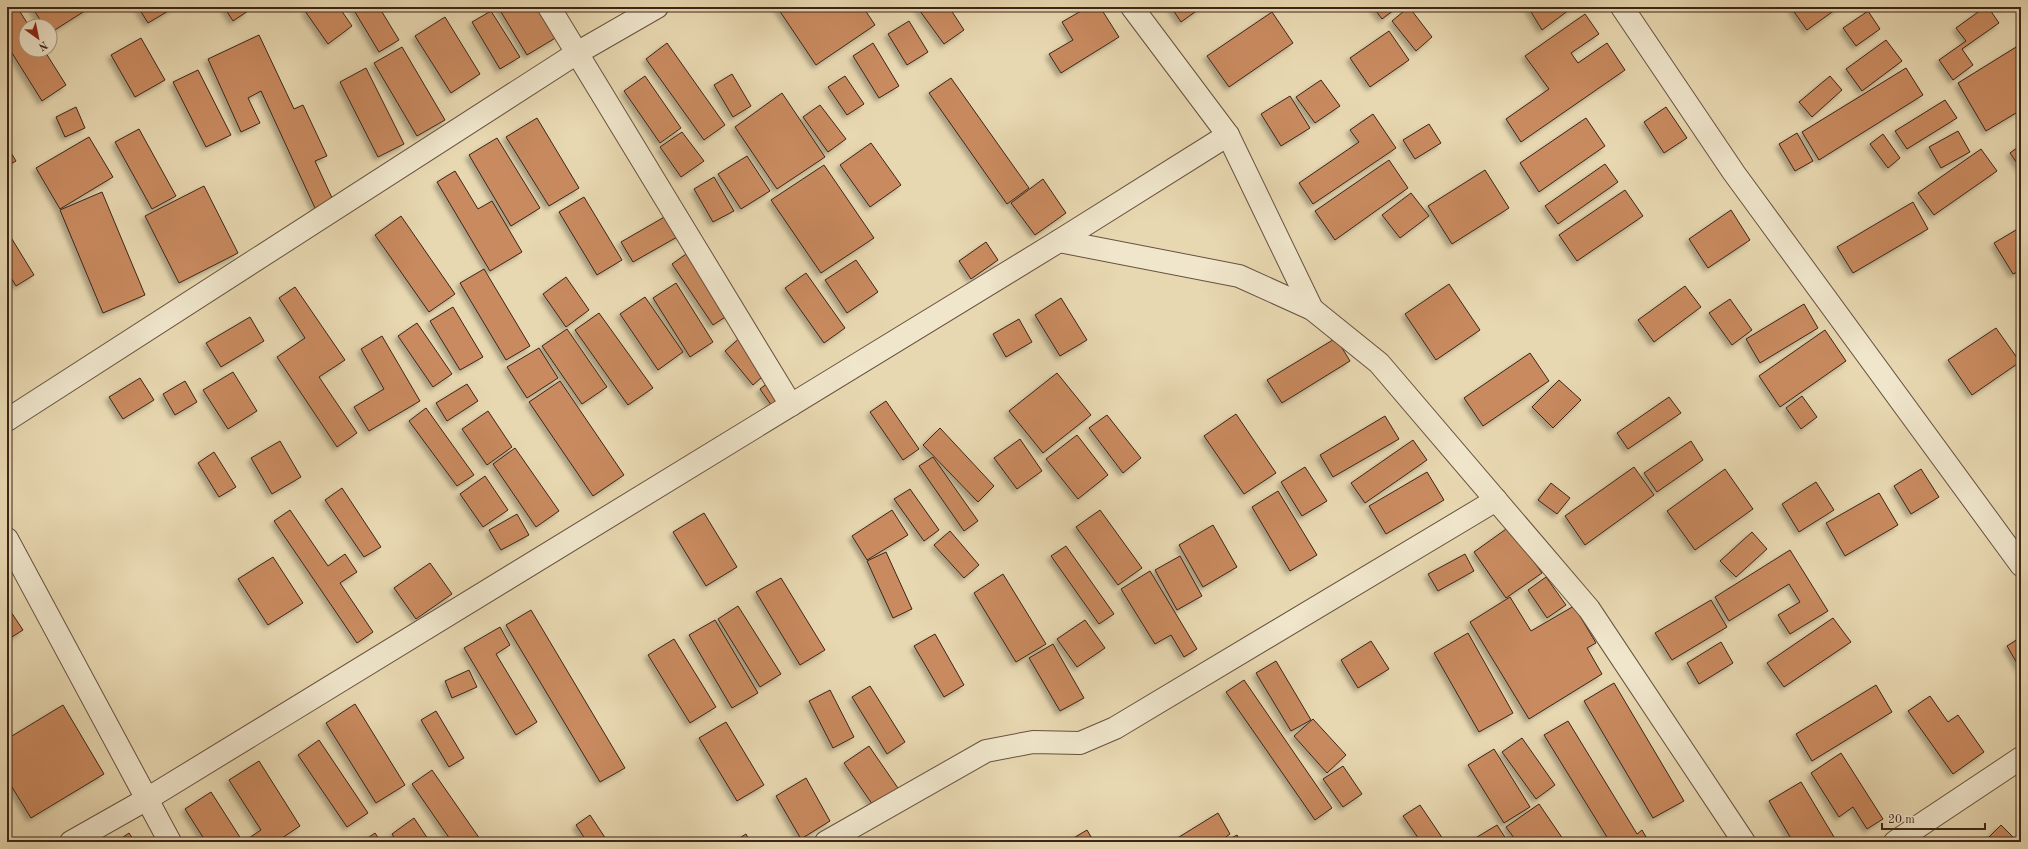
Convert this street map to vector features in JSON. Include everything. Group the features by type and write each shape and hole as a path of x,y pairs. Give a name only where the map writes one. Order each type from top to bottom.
{"street":[{"path":"549,7 791,405"},
{"path":"7,420 577,53 657,7"},
{"path":"1132,7 1228,135 1312,309"},
{"path":"1622,7 1734,173 2021,565"},
{"path":"72,842 147,799 1059,241 1228,135"},
{"path":"1059,241 1239,276 1312,309 1379,364 1589,609 1744,842"},
{"path":"826,842 986,751 1033,742 1080,744 1116,728 1496,500"},
{"path":"7,539 170,842"},
{"path":"1895,842 2021,758"}],"building":[{"path":"7,7 17,7 24,18 18,18 18,58 49,58 66,85 42,101 7,45"},
{"path":"32,7 91,7 58,28 58,18 39,18"},
{"path":"138,7 175,7 148,23"},
{"path":"224,7 246,7 248,11 233,21"},
{"path":"310,7 339,7 352,26 328,44 305,11"},
{"path":"352,7 379,7 399,40 379,52"},
{"path":"498,7 539,7 557,37 527,55"},
{"path":"777,7 863,7 875,25 816,65"},
{"path":"917,7 949,7 964,30 944,44"},
{"path":"1088,7 1100,7 1119,37 1061,73 1049,54 1073,40 1062,22"},
{"path":"1171,7 1202,7 1181,22"},
{"path":"1373,7 1398,7 1382,19"},
{"path":"1409,7 1432,37 1416,51 1392,21"},
{"path":"1528,7 1573,7 1542,30"},
{"path":"1795,7 1839,7 1807,30 1792,9"},
{"path":"1985,7 1988,7 1999,23 1962,49 1973,65 1953,80 1939,60 1966,41 1956,28"},
{"path":"491,11 520,57 500,69 472,22"},
{"path":"1868,11 1880,29 1856,46 1843,28"},
{"path":"1272,12 1293,43 1229,87 1207,56"},
{"path":"1585,14 1599,34 1571,53 1578,63 1607,43 1625,70 1521,142 1506,119 1549,89 1525,56"},
{"path":"445,17 480,74 451,93 415,36"},
{"path":"909,21 928,52 907,65 888,34"},
{"path":"1389,31 1409,60 1370,87 1350,58"},
{"path":"259,35 294,109 303,105 327,156 315,161 333,200 315,208 261,91 248,98 260,123 241,132 208,59"},
{"path":"141,38 165,80 135,97 111,55"},
{"path":"1886,40 1902,61 1862,91 1846,69"},
{"path":"667,43 725,125 704,140 646,59"},
{"path":"873,43 899,86 879,98 853,56"},
{"path":"2021,44 2021,110 1986,131 1958,83"},
{"path":"402,47 445,120 417,136 374,63"},
{"path":"366,68 404,144 378,157 340,82"},
{"path":"1906,68 1923,95 1819,160 1802,132"},
{"path":"198,70 231,135 206,147 173,82"},
{"path":"732,74 751,106 733,117 714,85"},
{"path":"645,76 681,128 660,143 624,91"},
{"path":"845,76 864,104 847,115 828,87"},
{"path":"1830,76 1842,90 1812,117 1799,102"},
{"path":"951,78 1029,188 1007,204 929,93"},
{"path":"1321,80 1340,106 1315,123 1296,97"},
{"path":"782,93 825,157 777,189 735,127"},
{"path":"1290,96 1310,128 1281,146 1261,114"},
{"path":"1945,100 1957,118 1907,149 1895,131"},
{"path":"820,105 846,139 828,152 803,117"},
{"path":"76,107 85,128 65,137 56,117"},
{"path":"1666,107 1687,138 1664,153 1644,122"},
{"path":"1373,114 1396,148 1313,204 1299,183 1359,142 1350,130"},
{"path":"537,118 579,188 549,206 506,137"},
{"path":"1586,118 1605,146 1539,192 1520,163"},
{"path":"1429,124 1441,143 1415,159 1403,140"},
{"path":"139,129 176,196 152,209 115,142"},
{"path":"1958,131 1970,152 1941,168 1929,147"},
{"path":"682,132 704,161 681,177 660,147"},
{"path":"1797,133 1813,161 1795,171 1779,144"},
{"path":"1883,134 1900,158 1888,168 1870,144"},
{"path":"89,137 113,177 60,209 36,168"},
{"path":"497,138 540,208 511,226 469,155"},
{"path":"871,143 901,185 870,207 840,165"},
{"path":"2021,145 2021,169 2010,153"},
{"path":"7,146 16,161 7,166"},
{"path":"1981,149 1997,171 1934,215 1918,193"},
{"path":"747,156 770,191 741,209 718,174"},
{"path":"1389,160 1408,188 1335,240 1315,211"},
{"path":"1605,164 1618,182 1558,224 1545,206"},
{"path":"824,165 874,238 821,273 771,200"},
{"path":"1485,170 1509,208 1452,244 1428,206"},
{"path":"455,171 478,209 492,201 522,252 490,271 437,182"},
{"path":"714,177 734,211 713,222 694,189"},
{"path":"1043,179 1066,213 1035,235 1011,203"},
{"path":"204,186 238,253 179,283 145,216"},
{"path":"1625,190 1643,216 1577,261 1559,235"},
{"path":"102,192 145,295 103,313 60,210"},
{"path":"1411,193 1429,216 1400,238 1382,215"},
{"path":"584,197 622,260 597,275 559,212"},
{"path":"1913,202 1928,229 1853,273 1837,247"},
{"path":"1731,210 1750,240 1708,268 1689,239"},
{"path":"673,212 686,232 633,262 621,242"},
{"path":"401,216 455,294 429,312 375,235"},
{"path":"2021,227 2021,270 2013,274 1994,243"},
{"path":"7,231 34,275 16,286 7,271"},
{"path":"986,242 998,260 971,279 959,261"},
{"path":"689,252 730,314 713,325 672,264"},
{"path":"856,260 878,292 847,313 825,280"},
{"path":"484,269 530,346 506,360 460,283"},
{"path":"806,273 845,328 824,343 785,288"},
{"path":"566,277 589,310 566,327 543,294"},
{"path":"676,283 713,342 690,357 653,298"},
{"path":"1449,284 1480,330 1436,360 1405,314"},
{"path":"1685,286 1701,307 1654,342 1638,320"},
{"path":"295,287 345,360 319,377 357,433 337,447 277,357 305,338 279,298"},
{"path":"645,297 683,352 658,370 620,314"},
{"path":"1061,298 1087,340 1060,356 1035,315"},
{"path":"1730,299 1752,330 1732,345 1709,313"},
{"path":"1804,304 1818,328 1760,363 1746,339"},
{"path":"453,307 483,357 460,370 430,321"},
{"path":"599,313 653,388 628,405 575,330"},
{"path":"250,317 264,341 221,367 206,343"},
{"path":"1019,319 1032,342 1006,357 993,334"},
{"path":"417,323 452,374 433,387 398,336"},
{"path":"1996,328 2020,362 1972,395 1948,360"},
{"path":"567,329 607,387 582,404 542,346"},
{"path":"1825,330 1846,361 1780,407 1759,376"},
{"path":"743,335 771,369 753,385 725,351"},
{"path":"382,336 420,401 369,431 354,407 384,389 361,349"},
{"path":"1336,338 1350,361 1282,403 1267,380"},
{"path":"539,348 558,378 527,398 507,367"},
{"path":"1530,353 1549,381 1483,426 1464,398"},
{"path":"233,372 257,411 228,429 203,390"},
{"path":"1057,373 1091,415 1043,453 1009,411"},
{"path":"780,374 793,391 772,406 760,389"},
{"path":"140,378 154,400 123,419 109,397"},
{"path":"1559,380 1581,400 1553,428 1532,407"},
{"path":"185,381 197,402 175,415 163,394"},
{"path":"560,381 624,475 593,496 529,402"},
{"path":"467,384 478,401 447,421 436,403"},
{"path":"1802,396 1817,417 1801,429 1786,408"},
{"path":"1669,397 1681,413 1628,449 1617,433"},
{"path":"886,401 919,449 903,460 870,412"},
{"path":"426,408 474,475 457,486 409,421"},
{"path":"488,411 512,447 487,465 462,429"},
{"path":"1236,414 1276,473 1244,494 1204,436"},
{"path":"1107,415 1141,458 1123,473 1089,428"},
{"path":"1385,416 1399,439 1333,477 1320,455"},
{"path":"940,428 994,486 978,502 923,445"},
{"path":"1077,435 1108,475 1078,499 1046,459"},
{"path":"1020,439 1042,471 1017,489 994,458"},
{"path":"1413,440 1427,460 1365,503 1351,483"},
{"path":"280,441 301,477 272,494 251,458"},
{"path":"1691,441 1703,460 1657,492 1644,473"},
{"path":"515,448 559,511 536,527 493,464"},
{"path":"214,452 236,487 219,497 198,463"},
{"path":"933,457 978,521 964,531 919,466"},
{"path":"1305,467 1327,501 1302,516 1281,482"},
{"path":"1634,467 1654,495 1585,545 1565,516"},
{"path":"1725,469 1753,509 1695,550 1667,511"},
{"path":"1921,469 1939,497 1911,514 1894,486"},
{"path":"1427,472 1444,500 1386,534 1369,506"},
{"path":"485,476 508,510 483,527 460,494"},
{"path":"1816,482 1834,510 1799,532 1782,504"},
{"path":"1551,483 1570,498 1557,514 1538,500"},
{"path":"342,488 381,547 364,557 325,500"},
{"path":"910,489 939,530 924,541 894,499"},
{"path":"1278,491 1317,555 1290,571 1252,507"},
{"path":"1879,493 1898,525 1845,556 1826,523"},
{"path":"290,510 328,566 345,554 357,572 340,583 373,632 357,643 274,521"},
{"path":"892,510 908,535 867,560 852,536"},
{"path":"1100,510 1142,568 1118,585 1076,527"},
{"path":"704,513 737,567 706,586 673,532"},
{"path":"517,514 529,535 501,550 489,530"},
{"path":"1213,525 1237,567 1203,587 1179,545"},
{"path":"1509,527 1542,573 1506,598 1474,552"},
{"path":"950,531 979,565 964,578 934,545"},
{"path":"1752,532 1767,549 1736,577 1720,561"},
{"path":"1066,546 1114,614 1099,624 1051,556"},
{"path":"1790,550 1828,611 1790,634 1778,615 1800,602 1789,584 1729,621 1715,597"},
{"path":"886,552 912,609 893,618 867,561"},
{"path":"1465,554 1474,571 1438,591 1428,574"},
{"path":"1180,556 1202,596 1177,610 1155,570"},
{"path":"273,557 303,603 268,625 238,579"},
{"path":"430,563 452,594 416,619 394,588"},
{"path":"1150,571 1197,649 1184,657 1171,635 1155,644 1121,589"},
{"path":"1003,574 1046,644 1016,662 974,593"},
{"path":"1546,577 1566,605 1547,618 1528,590"},
{"path":"781,578 825,650 800,665 756,592"},
{"path":"1510,597 1531,631 1574,606 1596,643 1587,648 1602,674 1529,719 1470,622"},
{"path":"1711,600 1727,627 1672,660 1655,633"},
{"path":"7,606 23,630 7,640"},
{"path":"738,606 781,674 760,687 718,619"},
{"path":"531,610 625,768 600,782 506,625"},
{"path":"1833,618 1851,642 1784,687 1767,663"},
{"path":"715,620 758,693 732,708 689,635"},
{"path":"1085,620 1105,648 1077,667 1057,639"},
{"path":"500,627 510,645 496,654 537,722 516,735 464,648"},
{"path":"1468,633 1513,713 1479,732 1434,653"},
{"path":"935,634 964,685 944,697 914,646"},
{"path":"2021,637 2021,670 2007,646"},
{"path":"674,639 716,707 690,723 648,655"},
{"path":"1371,641 1389,669 1358,688 1341,660"},
{"path":"1721,642 1733,663 1699,684 1687,663"},
{"path":"1053,644 1084,698 1060,711 1029,658"},
{"path":"1276,661 1311,720 1291,731 1256,673"},
{"path":"469,670 477,687 452,698 445,681"},
{"path":"1244,680 1332,808 1315,820 1226,692"},
{"path":"1614,683 1684,801 1653,818 1584,701"},
{"path":"1876,685 1892,712 1812,761 1796,734"},
{"path":"870,686 905,742 887,754 852,697"},
{"path":"830,690 854,737 833,748 809,701"},
{"path":"1930,696 1948,722 1958,715 1984,752 1953,774 1908,711"},
{"path":"355,704 405,785 376,803 326,723"},
{"path":"63,705 104,774 31,818 7,779 7,739"},
{"path":"436,711 464,758 449,767 421,720"},
{"path":"1313,719 1346,755 1327,773 1294,736"},
{"path":"1568,721 1637,834 1642,830 1649,842 1610,842 1544,735"},
{"path":"726,722 764,785 737,801 699,738"},
{"path":"1522,738 1555,785 1536,799 1502,752"},
{"path":"319,740 368,813 347,827 298,755"},
{"path":"869,746 902,794 877,811 844,763"},
{"path":"1494,749 1530,807 1504,823 1468,765"},
{"path":"1841,753 1883,819 1867,829 1853,807 1839,817 1811,773"},
{"path":"259,761 300,826 276,842 243,842 261,830 229,780"},
{"path":"1343,766 1362,794 1343,807 1323,779"},
{"path":"432,770 482,842 452,842 412,784"},
{"path":"806,778 830,821 801,839 776,796"},
{"path":"1801,782 1837,842 1793,842 1769,801"},
{"path":"211,792 243,842 206,842 185,809"},
{"path":"1539,804 1565,842 1517,842 1506,827"},
{"path":"1420,805 1443,839 1439,842 1421,842 1403,816"},
{"path":"1218,813 1230,834 1219,842 1171,842"},
{"path":"590,815 608,842 587,842 576,825"},
{"path":"414,818 430,842 397,842 392,834"},
{"path":"1497,825 1508,842 1469,842"},
{"path":"2001,825 2018,842 1984,842"},
{"path":"1087,830 1094,842 1067,842"},
{"path":"129,833 135,842 116,842"},
{"path":"375,833 381,842 362,842"},
{"path":"746,834 750,842 733,842"},
{"path":"1237,835 1241,842 1224,842"}]}
